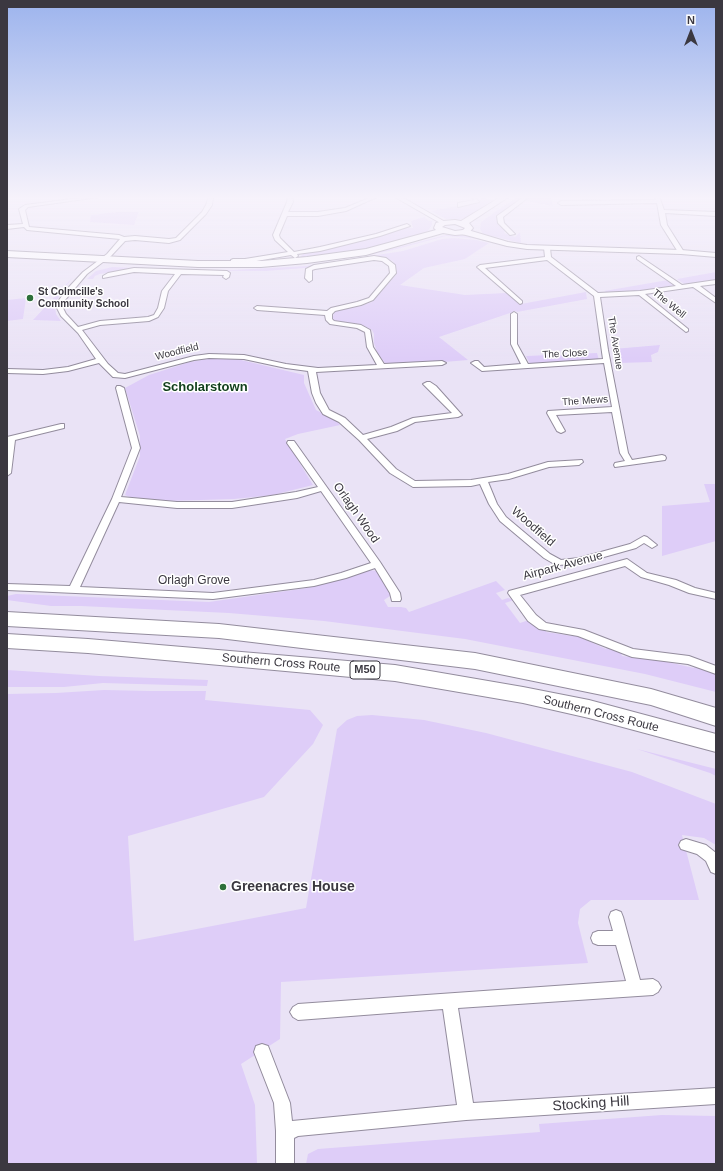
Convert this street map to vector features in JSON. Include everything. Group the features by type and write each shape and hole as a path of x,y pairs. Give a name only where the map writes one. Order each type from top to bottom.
{"highway":[{"name":"Southern Cross Route","path":"7,619 220,632 475,661 651,697 716,717"},
{"name":"Southern Cross Route","path":"7,641 88,646 395,673 523,695 589,709 716,743"}],"main road":[{"path":"7,254 225,265 298,261 368,251"}],"street":[{"path":"105,259 113,251"},
{"path":"289,251 298,261"},
{"path":"231,261 245,261 306,251"},
{"path":"547,251 548,258"},
{"path":"636,251 716,255"},
{"path":"309,280 309,270 314,267 374,258 384,259 392,265 394,270 393,273 369,301 333,309 329,313 329,320 332,323 359,326 368,331 370,347 382,367"},
{"path":"520,302 480,267 548,258 597,295 640,293 716,282"},
{"path":"639,258 681,288"},
{"name":"Woodfield","path":"105,259 81,277 60,304 60,308 63,315 77,329 110,371 116,376 125,376 194,358 209,356 244,357 312,370 442,363"},
{"path":"105,277 110,274 134,270 227,273 226,278"},
{"path":"77,329 100,323 152,317 159,313 165,291 179,272"},
{"path":"694,286 716,301"},
{"name":"The Well","path":"640,293 686,330"},
{"name":"The Avenue","path":"597,295 606,361 624,453 630,463"},
{"path":"257,308 329,313"},
{"path":"514,314 514,344 525,366"},
{"path":"152,317 160,321"},
{"path":"7,371 43,372 68,369 101,360"},
{"name":"The Close","path":"475,363 482,369 606,361"},
{"path":"312,370 314,386 320,403 326,412 342,420 362,438 393,471 413,484 454,485 516,474 548,465 579,462"},
{"path":"362,438 394,428 413,420 458,414 433,388 426,384"},
{"path":"73,590 116,499 136,448 120,388"},
{"name":"The Mews","path":"561,431 551,413 616,409"},
{"path":"7,473 10,458 9,439 61,426"},
{"name":"Orlagh Wood","path":"291,443 377,564 395,593 396,599"},
{"path":"618,465 662,458"},
{"name":"Woodfield","path":"483,481 493,504 503,519 547,556 559,563 579,561 633,546 644,539 652,545"},
{"path":"116,499 177,505 232,505 297,495 323,488"},
{"name":"Airpark Avenue","path":"716,596 693,591 672,582 644,575 627,562 513,593 532,618 543,626 580,633 632,652 689,660 716,670"},
{"name":"Orlagh Grove","path":"7,587 213,596 314,583 343,576 377,564"},
{"path":"686,845 701,848 711,857 716,868"},
{"path":"616,916 635,988"},
{"path":"598,938 622,938"},
{"path":"298,1012 653,987"},
{"path":"449,1001 466,1112"},
{"path":"262,1052 282,1103 285,1131 285,1164"},
{"name":"Stocking Hill","path":"285,1131 298,1128 466,1112 716,1096"}],"shaded area":[{"path":"317,251 357,251 321,257 300,257 303,254"},
{"path":"384,251 390,251 389,251 363,256"},
{"path":"403,251 478,251 465,259 424,268 400,285 465,295 506,293 521,304 586,292 587,299 516,311 439,337 468,360 396,366 385,363 377,352 372,330 360,324 336,322 332,319 335,311 361,306 372,302 396,275 397,271 393,261 387,259 375,256 305,268 266,271 124,270 100,274 95,276 93,279 87,279 96,271 112,267 179,270 233,270 306,266"},
{"path":"716,272 716,280 686,285 677,279"},
{"path":"73,277 60,294 55,306 56,314 61,321 33,320"},
{"path":"668,280 676,286 638,291 604,291"},
{"path":"26,298 23,319 7,321 7,300"},
{"path":"660,345 658,352 651,355 652,362 618,363 616,350 613,349"},
{"path":"597,353 599,360 530,364 526,356"},
{"path":"213,358 241,360 304,375 304,383 316,410 336,420 340,425 298,434 285,439 313,485 273,495 234,499 167,501 130,497 125,495 140,456 140,436 125,388 149,375 190,362"},
{"path":"704,484 716,484 716,541 662,556 662,506 710,502"},
{"path":"367,570 379,571 392,592 390,596 384,600 388,607 406,608 409,612 496,581 505,590 496,593 502,600 508,598 514,600 505,603 520,623 529,620 546,628 546,632 572,636 573,633 583,635 582,638 606,649 608,646 621,653 622,656 651,660 651,657 662,658 663,661 694,668 695,666 716,673 716,692 645,674 465,639 324,621 229,613 51,606 7,600 7,596 16,594 209,602 307,588"},
{"path":"7,670 99,676 208,680 207,686 103,683 64,687 7,687"},
{"path":"104,690 206,691 205,700 310,710 323,725 313,744 264,797 128,836 134,941 306,908 337,729 347,720 357,716 372,715 424,720 486,733 632,772 716,804 716,845 704,838 682,835 699,900 591,900 580,909 578,923 588,963 281,982 280,1039 241,1064 255,1105 257,1164 7,1164 7,694"},
{"path":"637,749 716,769 716,776 710,773"},
{"path":"662,1115 716,1116 716,1164 306,1164 308,1154 318,1149 540,1132 539,1124"}],"place":[{"name":"St Colmcille's Community School","path":"30,298"},
{"name":"Greenacres House","path":"223,887"}],"district":[{"name":"Scholarstown","path":"205,387"}]}
